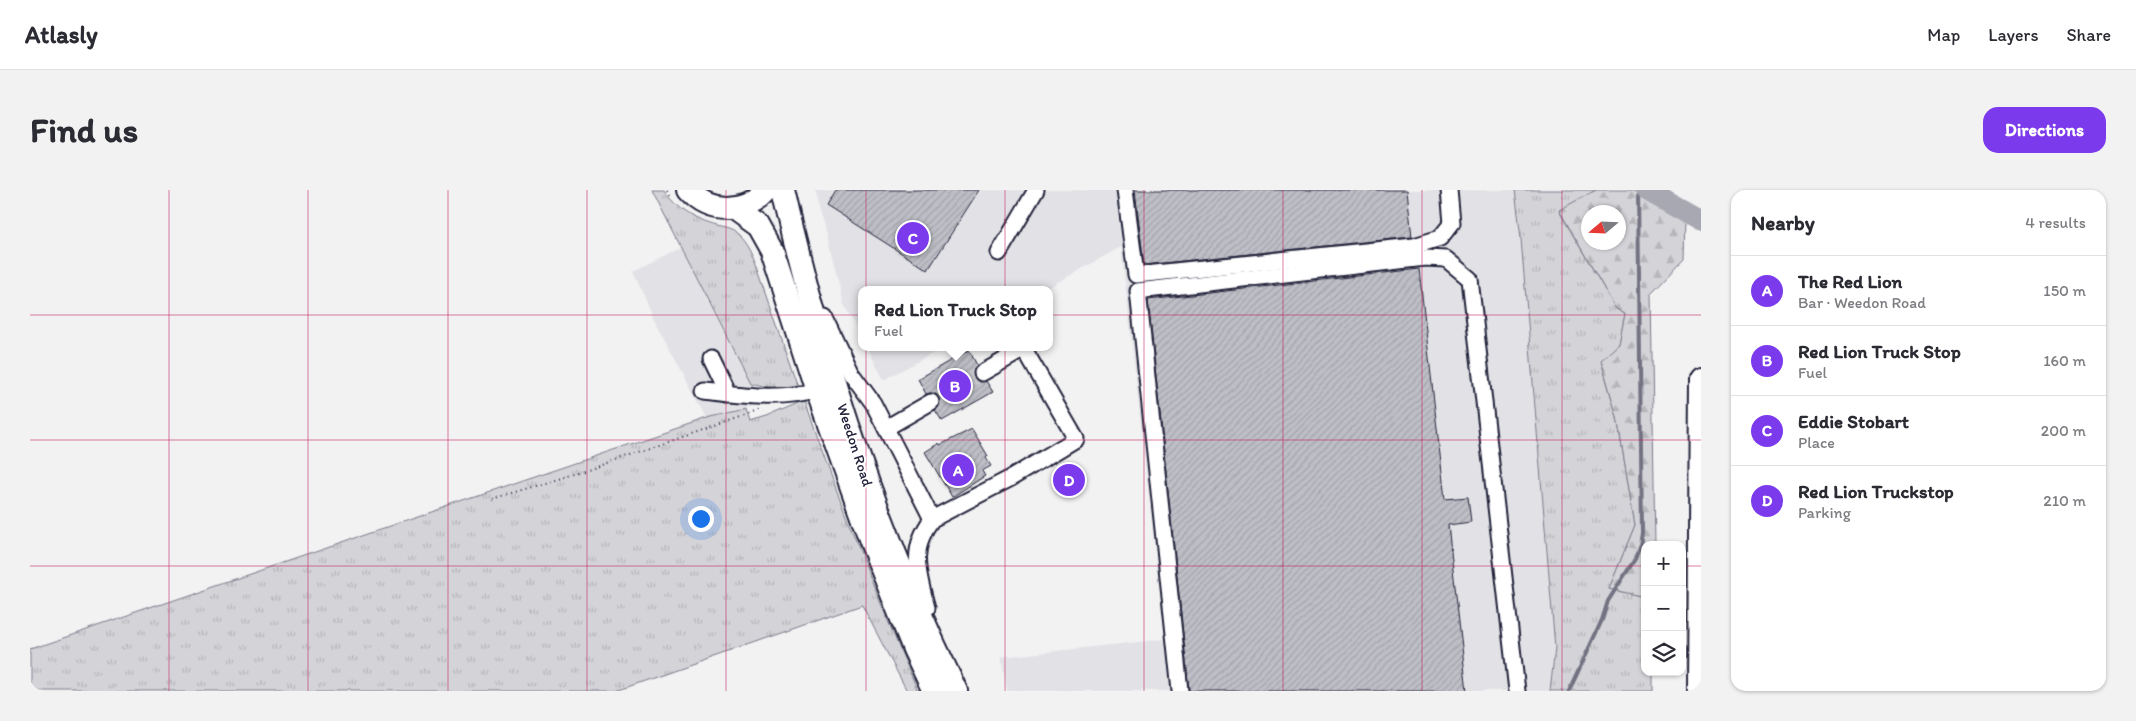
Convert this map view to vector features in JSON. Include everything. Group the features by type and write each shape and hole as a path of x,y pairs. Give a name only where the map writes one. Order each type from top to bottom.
{"highway":[{"path":"688,190 697,199 708,205 733,208 750,203 766,190"},
{"name":"Weedon Road","path":"783,190 823,346 864,473 913,598 956,691"},
{"name":"Weedon Road","path":"733,208 750,219 765,235 775,260 817,390 872,544 914,650 934,691"},
{"path":"1699,691 1701,379"}],"lane":[{"path":"999,253 1036,190"},
{"path":"1125,190 1136,275 1414,246 1440,238 1452,222 1449,190"},
{"path":"797,249 834,341 851,373 873,403 932,519"},
{"path":"1180,691 1138,292 1425,258 1446,259 1470,279 1517,691"},
{"path":"982,373 1020,351"},
{"path":"944,668 916,561 918,545 924,530 932,519 1011,478 1076,439 1025,351"},
{"path":"711,359 728,394"},
{"path":"705,392 754,397 805,394 817,390"},
{"path":"886,428 931,402"}],"path":[{"path":"492,499 578,473 748,416 766,408"}],"shaded area":[{"path":"816,190 1515,190 1521,239 1555,648 1550,691 1007,691 1001,657 1165,639 1121,247 1051,286 858,286 858,331 844,305 826,232 818,210"},
{"path":"681,247 761,404 707,418 654,319 633,271"},
{"path":"869,351 937,351 884,380"}],"green space":[{"path":"652,190 664,190 687,213 733,231 744,241 756,264 798,386 780,388 750,383"},
{"path":"1515,190 1596,190 1559,211 1616,309 1625,314 1619,344 1601,361 1617,417 1635,525 1609,589 1641,596 1641,676 1653,676 1653,691 1550,691 1555,648 1521,239"},
{"path":"1596,190 1632,190 1685,218 1684,259 1651,293 1655,541 1641,541 1641,596 1609,589 1635,525 1617,417 1601,360 1619,344 1625,314 1616,309 1582,250 1626,250 1626,205 1581,205 1581,248 1559,210"},
{"path":"804,401 858,547 918,691 907,691 862,605 616,691 30,691 30,649 707,418 746,409 750,422 767,417"}],"building":[{"path":"835,190 979,190 928,270 826,205"},
{"path":"1135,190 1407,190 1412,237 1144,265"},
{"path":"1419,269 1445,499 1468,497 1471,522 1448,525 1467,691 1189,691 1148,300"},
{"path":"970,351 977,365 974,369 974,377 978,381 986,381 993,392 942,421 935,410 940,402 939,397 931,393 926,394 918,379"},
{"path":"972,429 988,456 986,458 991,466 982,471 985,476 952,497 925,452 939,443 940,445"}],"waterway":[{"path":"1569,691 1602,620 1608,601 1635,559 1642,533 1638,190"},
{"path":"1646,190 1701,221"}],"tunnel":[{"path":"931,402 982,373"}],"place":[{"name":"Eddie Stobart","path":"913,238"},
{"name":"Red Lion Truck Stop","path":"955,386"},
{"name":"The Red Lion","path":"958,470"},
{"name":"Red Lion Truckstop","path":"1069,480"}]}
